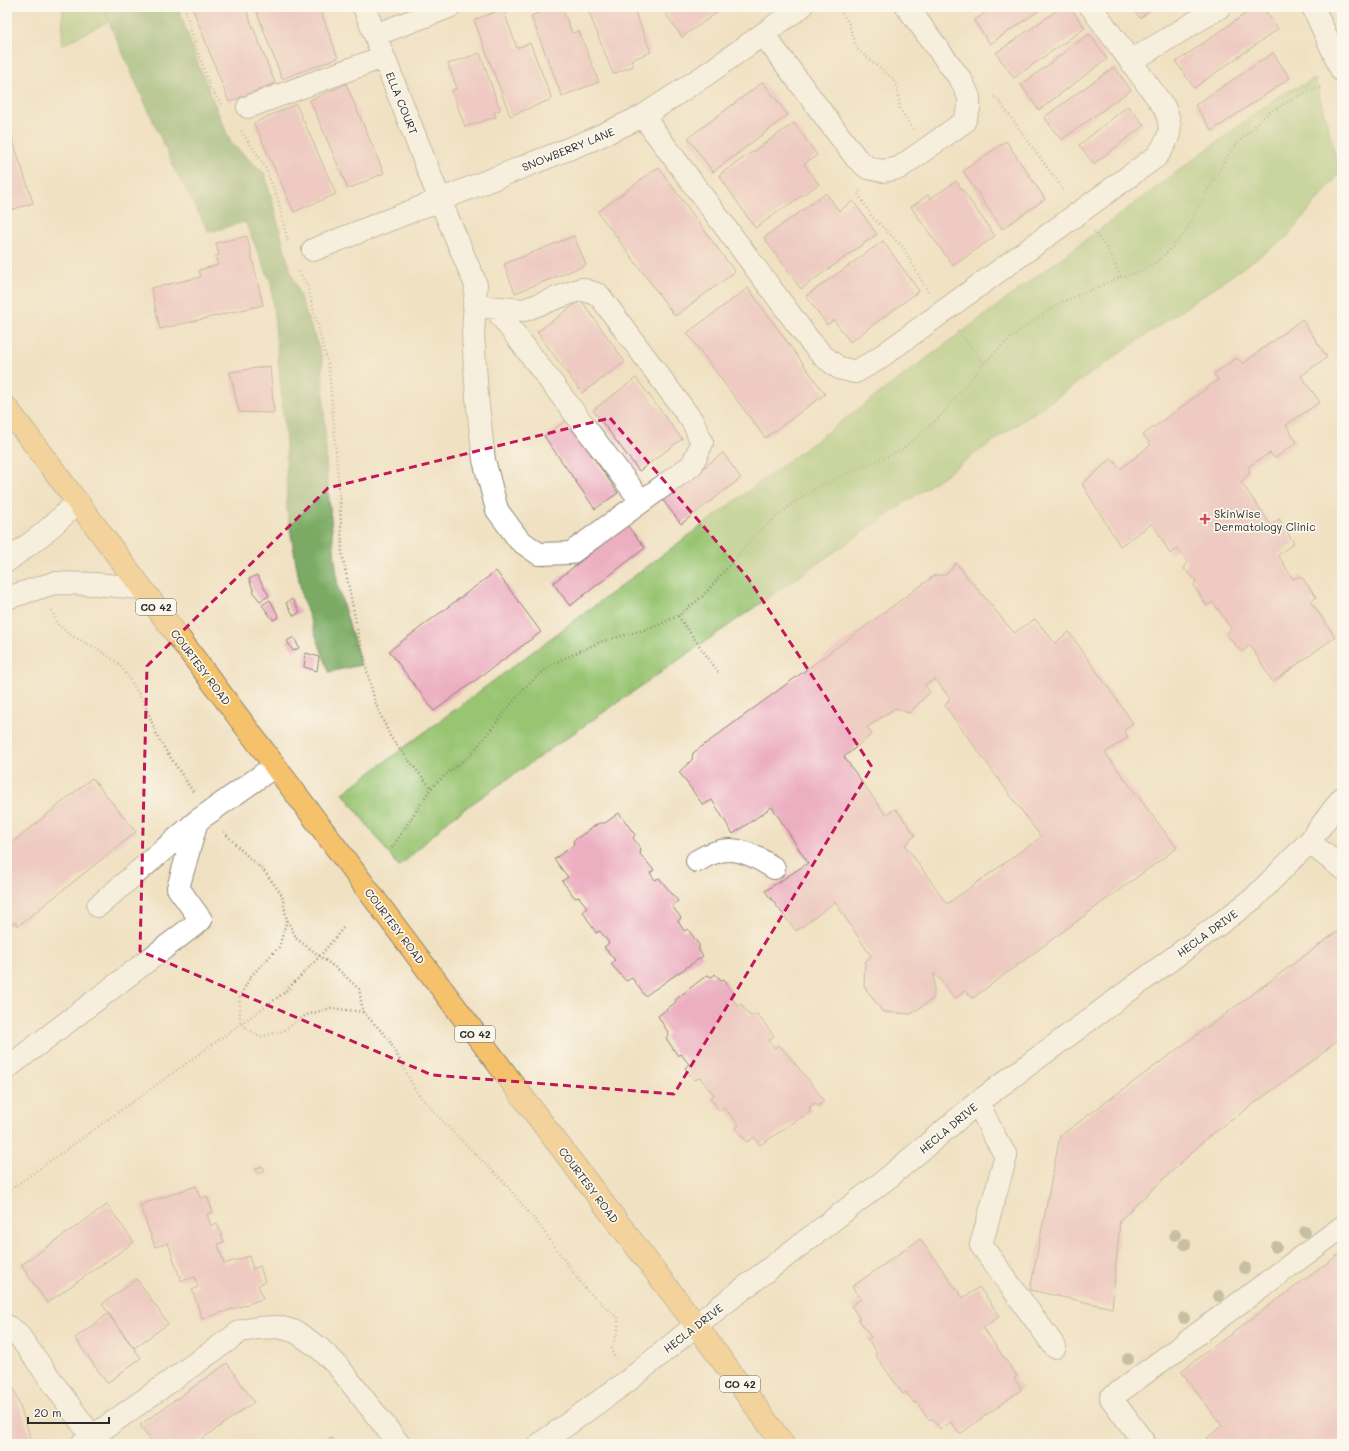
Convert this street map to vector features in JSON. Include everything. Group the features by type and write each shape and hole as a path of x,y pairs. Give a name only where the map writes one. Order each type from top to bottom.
{"main road":[{"name":"COURTESY ROAD","path":"7,408 549,1132 696,1324 783,1444"}],"street":[{"name":"ELLA COURT","path":"364,7 440,200 485,307 473,334 484,460 497,510 519,540 540,554 571,552 692,465 702,443 693,422 599,296 581,288 524,310 485,307"},
{"path":"375,35 449,7"},
{"name":"SNOWBERRY LANE","path":"313,250 591,140 643,116 801,7"},
{"path":"763,34 856,158 868,168 883,171 899,168 964,122 969,108 969,97 961,80 907,7"},
{"path":"643,116 809,340 823,356 839,368 855,372 875,361 1157,156 1166,143 1170,129 1169,117 1164,107 1091,7"},
{"path":"1132,62 1220,7"},
{"path":"1313,7 1335,78"},
{"path":"248,107 383,57"},
{"path":"485,307 641,501"},
{"path":"7,561 44,533 78,502"},
{"path":"7,598 54,583 95,584 142,588"},
{"path":"98,906 202,818 275,766"},
{"name":"HECLA DRIVE","path":"540,1444 629,1380 696,1324 889,1177 978,1102 1253,899 1309,842 1342,798"},
{"path":"7,1068 201,920 178,888 202,818"},
{"path":"1309,842 1342,868"},
{"path":"697,861 709,854 725,849 755,856 774,868"},
{"path":"978,1102 993,1134 1006,1156 981,1244 1055,1347"},
{"path":"1145,1444 1111,1398 1342,1228"},
{"path":"7,1326 17,1333 90,1442 240,1331 279,1327 296,1332 318,1347 332,1361 399,1444"}],"path":[{"path":"185,7 191,31 210,88 224,107"},
{"path":"837,7 848,22 858,49 892,78 897,87 900,109 926,149"},
{"path":"392,848 431,788 451,770 470,756 524,688 552,664 600,642 654,627 678,616 703,596 758,532 792,504 819,486 902,450 940,417 984,363 1007,341 1031,322 1062,302 1121,277 1138,272 1161,259 1185,233 1204,196 1231,150 1267,114 1296,97 1335,78"},
{"path":"969,97 996,97 1108,250 1121,277"},
{"path":"237,126 263,163 278,199 289,247"},
{"path":"868,168 858,194 873,218 903,247 924,286 984,363"},
{"path":"296,267 307,285 329,369 340,499 342,553 360,643 375,702 391,738 431,788"},
{"path":"44,586 56,623 72,636 106,654 119,664 131,680 145,705 159,740 202,818 238,847 265,872 282,894 287,920 297,939 341,972 359,989 363,1012 388,1038 416,1093 503,1181 542,1229 586,1290 618,1318 618,1330 611,1350 629,1380"},
{"path":"678,616 719,673"},
{"path":"240,1024 240,996 251,976 279,947 287,920"},
{"path":"7,1192 284,993 320,956 344,927"},
{"path":"240,1024 259,1037 283,1031 306,1015 331,1008 363,1012"}],"highlighted area":[{"path":"610,418 748,578 872,767 674,1094 432,1075 140,951 147,666 328,488"}],"green space":[{"path":"63,7 136,7 62,45"},
{"path":"102,7 178,7 200,69 231,143 265,174 290,269 322,357 327,480 338,587 361,665 329,672 302,597 287,511 286,445 271,283 245,222 209,232 175,170"},
{"path":"1315,79 1340,173 1287,237 450,819 399,867 343,793 1280,95"}],"building":[{"path":"192,7 245,7 275,83 229,102"},
{"path":"255,7 319,7 338,58 282,79"},
{"path":"555,7 562,7 572,33 579,31 599,82 562,96 531,16"},
{"path":"587,7 633,7 651,52 631,60 633,66 613,74"},
{"path":"661,7 725,7 682,37"},
{"path":"964,7 978,7 969,13"},
{"path":"993,7 1044,7 990,44 974,21"},
{"path":"1062,7 1070,7 1085,28 1014,78 996,53"},
{"path":"1131,7 1155,7 1140,18"},
{"path":"1255,7 1263,7 1278,29 1194,88 1176,62"},
{"path":"503,9 517,48 530,43 552,99 510,116 474,20"},
{"path":"1089,34 1107,59 1039,110 1021,85"},
{"path":"480,53 500,110 494,112 496,117 465,127 452,90 457,88 448,64"},
{"path":"1273,53 1290,78 1212,131 1195,105"},
{"path":"1114,67 1131,90 1061,140 1044,117"},
{"path":"763,82 788,115 713,172 688,138"},
{"path":"346,84 384,173 348,189 310,100"},
{"path":"296,104 336,194 294,212 254,123"},
{"path":"1128,106 1144,125 1094,164 1079,145"},
{"path":"7,122 33,203 7,211"},
{"path":"794,123 817,155 804,164 819,184 755,228 719,175"},
{"path":"1006,141 1045,199 1002,229 963,171"},
{"path":"658,167 735,272 675,316 598,212"},
{"path":"956,181 995,236 953,266 911,207 928,195 930,199"},
{"path":"826,193 839,211 853,201 877,234 801,289 764,238"},
{"path":"247,236 263,305 160,329 151,288 201,277 199,270 218,265 215,256 219,255 216,243"},
{"path":"574,236 586,265 515,293 504,264"},
{"path":"883,241 919,291 850,342 834,320 827,325 806,296"},
{"path":"748,288 825,394 765,438 687,333"},
{"path":"581,300 625,362 582,393 537,332"},
{"path":"1302,319 1327,357 1301,376 1320,402 1286,425 1297,442 1275,458 1270,453 1249,466 1249,474 1241,482 1271,525 1279,519 1294,543 1278,555 1293,579 1301,576 1316,597 1311,602 1335,637 1273,682 1250,645 1242,652 1226,634 1231,628 1213,602 1207,606 1194,586 1196,580 1184,569 1188,561 1177,549 1170,554 1153,523 1120,546 1082,484 1112,458 1120,469 1151,445 1143,435 1218,380 1214,374 1237,358 1243,364"},
{"path":"270,366 274,413 239,412 230,372"},
{"path":"636,378 682,439 639,471 593,410"},
{"path":"567,420 618,493 595,509 544,436"},
{"path":"723,453 741,478 681,524 662,499"},
{"path":"627,525 645,548 570,606 553,583"},
{"path":"956,563 1014,633 1035,619 1055,643 1069,632 1133,723 1124,730 1128,737 1105,753 1177,848 973,998 965,991 955,998 934,973 934,998 911,1014 883,1012 864,986 865,962 871,956 835,902 796,931 765,891 808,863 772,807 733,834 712,800 703,805 679,772 692,760 693,753 935,575 946,575","holes":["935,679 950,698 945,706 1041,837 947,904 905,845 915,835 896,809 885,814 844,757 872,734 867,727 895,708 909,713 930,692 925,685"]},
{"path":"496,571 541,632 434,711 389,651"},
{"path":"257,575 269,596 260,601 255,595 249,579"},
{"path":"292,599 300,612 294,616 286,603"},
{"path":"270,600 279,617 273,620 262,605"},
{"path":"294,637 299,648 293,651 287,641"},
{"path":"306,653 319,657 317,671 304,667"},
{"path":"92,778 136,832 18,926 15,922 7,928 7,847"},
{"path":"619,813 635,835 633,838 641,849 640,854 654,870 650,873 655,880 659,878 678,901 672,906 681,918 678,921 684,931 688,929 699,945 699,950 703,956 645,996 632,978 626,981 611,964 615,960 604,947 609,943 600,931 596,933 583,912 587,907 579,897 575,898 562,881 568,877 554,859 574,845 573,841 599,823 605,823"},
{"path":"1342,928 1342,1036 1319,1056 1207,1138 1120,1220 1112,1308 1030,1290 1060,1136"},
{"path":"715,974 721,980 724,979 734,995 731,997 738,1006 741,1004 750,1016 757,1014 774,1036 769,1040 775,1048 779,1045 808,1079 824,1101 818,1106 815,1103 809,1107 811,1111 760,1145 754,1137 747,1142 735,1128 739,1125 724,1107 719,1110 710,1098 714,1095 700,1078 694,1080 685,1068 689,1064 681,1054 678,1056 666,1038 669,1034 658,1016 676,1002 675,1000 707,975 712,977"},
{"path":"262,1166 265,1170 258,1174 255,1169"},
{"path":"196,1186 200,1198 207,1196 213,1212 207,1214 211,1226 217,1223 224,1242 218,1244 224,1264 249,1256 253,1269 260,1266 265,1282 258,1285 263,1299 202,1319 192,1290 198,1287 195,1277 181,1281 168,1243 155,1247 140,1205"},
{"path":"107,1205 134,1242 47,1303 21,1265"},
{"path":"920,1239 963,1298 979,1287 1000,1316 983,1328 1017,1376 1014,1378 1022,1389 960,1434 951,1422 940,1429 932,1418 929,1420 916,1402 914,1403 906,1392 903,1394 875,1354 877,1352 867,1339 871,1337 851,1306 861,1299 852,1287"},
{"path":"1342,1252 1342,1444 1209,1444 1206,1439 1222,1426 1181,1371"},
{"path":"137,1279 168,1324 134,1348 102,1304"},
{"path":"108,1314 141,1358 107,1383 75,1338"},
{"path":"227,1363 254,1402 195,1444 153,1444 140,1425"},
{"path":"11,1381 33,1444 7,1444 7,1383"},
{"path":"332,1438 335,1444 317,1444"}],"place":[{"name":"SkinWise Dermatology Clinic","path":"1205,519"}]}
